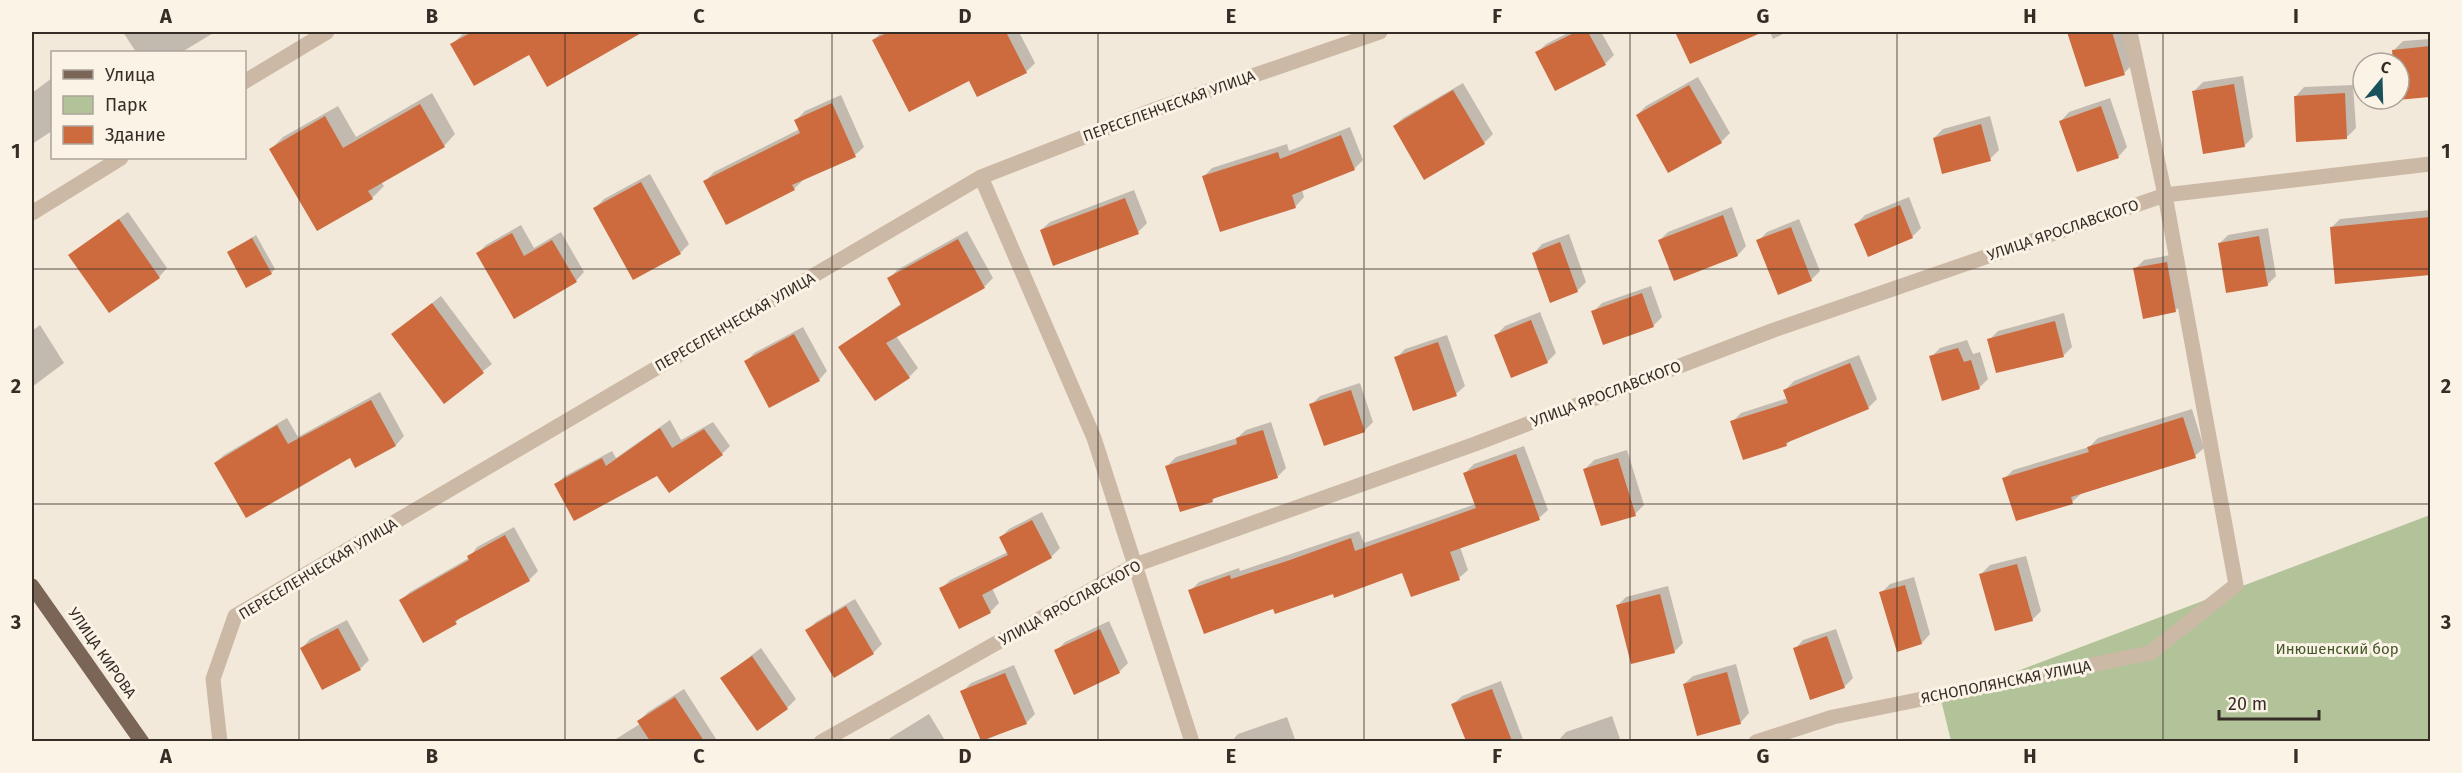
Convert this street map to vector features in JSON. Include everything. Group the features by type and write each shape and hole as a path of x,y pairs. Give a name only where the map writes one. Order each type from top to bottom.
{"main road":[{"name":"УЛИЦА КИРОВА","path":"32,586 142,741"}],"street":[{"path":"246,81 327,32"},
{"name":"ПЕРЕСЕЛЕНЧЕСКАЯ УЛИЦА","path":"220,741 213,679 235,616 981,177 1156,109 1380,32"},
{"path":"2130,32 2165,195"},
{"path":"32,213 119,159"},
{"name":"УЛИЦА ЯРОСЛАВСКОГО","path":"821,741 1135,565 1474,444 1774,330 2165,195 2430,164"},
{"path":"981,177 1094,438 1192,741"},
{"name":"ЯСНОПОЛЯНСКАЯ УЛИЦА","path":"1756,741 1833,717 2150,653 2236,585 2165,195"}],"green space":[{"name":"Инюшенский бор","path":"2430,515 2430,741 1951,741 1941,700"}],"building":[{"path":"472,32 643,32 547,87 529,55 474,86 450,44"},
{"path":"889,32 1006,32 1027,73 977,97 969,81 909,112 872,40"},
{"path":"1576,32 1588,32 1606,65 1555,91 1535,52"},
{"path":"1675,32 1763,32 1690,64"},
{"path":"2067,32 2112,32 2125,75 2085,87"},
{"path":"2430,46 2430,97 2411,99 2411,51 2392,50"},
{"path":"2234,84 2245,147 2203,154 2192,91"},
{"path":"1689,85 1722,143 1668,173 1636,115"},
{"path":"1453,90 1485,144 1424,180 1393,126"},
{"path":"2345,93 2347,139 2296,142 2294,96"},
{"path":"832,103 856,157 792,185 795,190 726,225 703,181 800,133 794,120"},
{"path":"420,104 445,147 368,191 373,199 317,231 269,149 325,116 343,148"},
{"path":"2101,106 2119,158 2077,172 2059,121"},
{"path":"1981,124 1991,161 1942,174 1933,138"},
{"path":"1341,135 1355,170 1292,195 1296,208 1220,232 1202,176 1278,152 1280,159"},
{"path":"641,182 681,254 633,280 593,208"},
{"path":"1125,198 1139,234 1053,266 1040,230"},
{"path":"1900,205 1913,238 1868,257 1854,224"},
{"path":"1723,215 1738,256 1674,281 1658,240"},
{"path":"2430,217 2430,275 2335,284 2330,227"},
{"path":"119,219 160,278 109,313 68,255"},
{"path":"1791,227 1812,281 1778,295 1756,240"},
{"path":"512,233 524,256 552,240 577,282 514,319 476,253"},
{"path":"2259,236 2268,286 2226,293 2218,243"},
{"path":"252,238 272,274 246,288 227,252"},
{"path":"958,239 985,288 886,343 910,378 875,401 838,347 901,305 887,278"},
{"path":"1560,242 1578,292 1550,303 1532,253"},
{"path":"2167,262 2176,312 2143,319 2133,268"},
{"path":"1642,293 1654,327 1603,345 1591,311"},
{"path":"432,303 484,373 444,404 391,334"},
{"path":"1531,320 1548,363 1511,378 1494,335"},
{"path":"2055,321 2064,357 1996,373 1987,339"},
{"path":"794,334 820,381 769,408 744,361"},
{"path":"1438,342 1457,396 1413,411 1394,357"},
{"path":"1958,348 1964,362 1971,360 1980,389 1942,401 1929,356"},
{"path":"1850,363 1869,409 1786,443 1787,446 1743,460 1730,421 1788,403 1783,390"},
{"path":"1351,390 1365,432 1324,446 1309,404"},
{"path":"371,400 396,446 355,468 350,458 246,518 214,463 277,425 288,444"},
{"path":"2183,417 2196,458 2071,497 2073,504 2016,521 2002,478 2089,452 2087,447"},
{"path":"660,428 672,448 704,429 723,455 669,493 657,476 574,521 554,484 602,458 606,466"},
{"path":"1263,430 1278,478 1180,512 1165,466 1237,444 1236,438"},
{"path":"1516,454 1540,520 1450,552 1460,580 1411,597 1402,573 1334,598 1333,594 1275,614 1273,609 1204,634 1188,590 1230,575 1231,579 1351,538 1355,551 1476,508 1463,473"},
{"path":"1618,458 1636,516 1601,526 1583,469"},
{"path":"1032,520 1052,558 982,595 991,613 959,629 939,588 1008,555 999,537"},
{"path":"505,535 530,581 455,621 457,624 423,643 399,600 469,560 467,556"},
{"path":"2017,564 2033,621 1995,631 1979,574"},
{"path":"1905,585 1922,644 1897,652 1879,592"},
{"path":"1660,594 1675,653 1631,664 1616,605"},
{"path":"846,606 874,654 834,678 805,630"},
{"path":"338,628 361,670 322,690 300,648"},
{"path":"1100,629 1120,673 1074,695 1054,650"},
{"path":"1827,636 1845,688 1810,700 1793,648"},
{"path":"752,656 788,709 757,731 720,678"},
{"path":"1727,672 1741,724 1697,736 1683,684"},
{"path":"1005,673 1027,724 981,741 960,691"},
{"path":"1492,689 1512,741 1466,741 1451,704"},
{"path":"675,697 704,741 650,741 637,721"}]}
